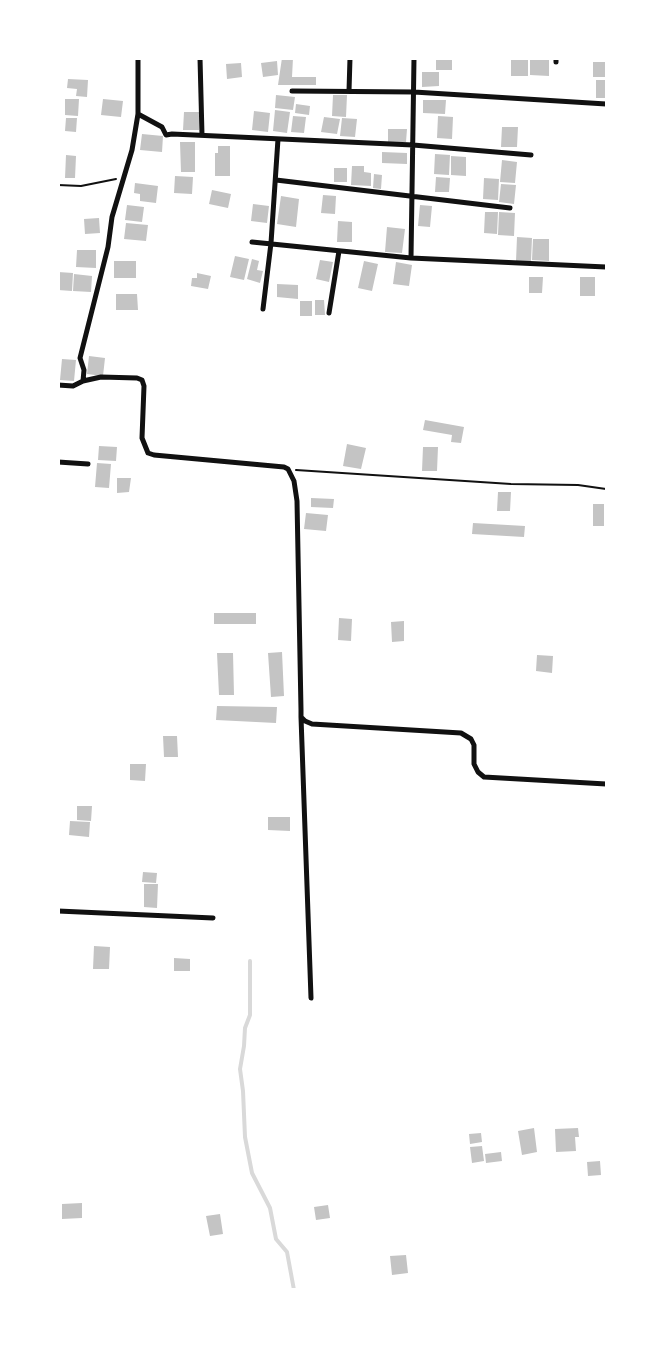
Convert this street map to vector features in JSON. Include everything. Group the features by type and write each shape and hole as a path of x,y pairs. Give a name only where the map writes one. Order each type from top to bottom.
{"street":[{"path":"83,381 84,370 80,358 108,247 112,217 132,150 138,114 138,58"},
{"path":"200,58 203,108 201,135"},
{"path":"349,92 350,58"},
{"path":"411,258 414,58"},
{"path":"292,91 414,92 606,104"},
{"path":"138,114 162,127 166,135 412,145 531,155"},
{"path":"263,309 271,243 278,139"},
{"path":"276,180 510,208"},
{"path":"252,242 411,258 606,267"},
{"path":"329,313 339,251"},
{"path":"58,385 73,386 83,381 113,376 142,380 145,393 142,438 146,449 154,455 284,467 288,469 294,481 297,501 301,717 311,998"},
{"path":"58,462 88,464"},
{"path":"301,717 312,724 468,735 474,745 474,764 484,777 606,784"},
{"path":"58,911 213,918"}],"path":[{"path":"58,185 81,186 124,177"},
{"path":"288,469 511,484 578,485 606,489"}],"building":[{"path":"282,58 293,58 292,77 316,77 316,85 278,85"},
{"path":"436,58 452,58 452,70 436,70"},
{"path":"511,58 528,58 528,76 511,76"},
{"path":"530,58 549,58 549,76 530,75"},
{"path":"277,61 278,75 263,77 261,63"},
{"path":"593,62 606,62 606,77 593,77"},
{"path":"241,63 242,77 227,79 226,64"},
{"path":"422,72 439,72 439,86 422,87"},
{"path":"68,79 88,80 87,97 76,96 77,89 67,88"},
{"path":"596,80 606,80 606,98 596,98"},
{"path":"276,95 295,97 293,110 275,108"},
{"path":"333,95 347,95 346,117 332,116"},
{"path":"65,99 79,99 78,116 65,115"},
{"path":"103,99 123,101 121,117 101,115"},
{"path":"423,100 446,100 445,114 423,113"},
{"path":"296,104 310,106 309,115 295,113"},
{"path":"275,110 290,112 287,133 273,131"},
{"path":"254,111 270,113 268,132 252,130"},
{"path":"184,112 200,112 199,130 183,130"},
{"path":"293,116 306,117 304,133 291,132"},
{"path":"438,116 453,117 452,139 437,138"},
{"path":"324,117 340,119 337,134 321,132"},
{"path":"66,118 77,118 76,132 65,131"},
{"path":"342,118 357,119 355,137 340,136"},
{"path":"502,127 518,127 517,147 501,147"},
{"path":"388,129 407,129 406,142 388,142"},
{"path":"142,134 163,136 162,152 140,150"},
{"path":"180,142 195,142 195,172 181,172"},
{"path":"218,146 230,146 230,176 215,176 215,153 218,153"},
{"path":"382,152 407,153 407,164 382,163"},
{"path":"435,154 450,155 449,175 434,174"},
{"path":"66,155 76,156 75,178 65,178"},
{"path":"451,156 466,157 466,176 451,175"},
{"path":"502,160 517,162 515,183 500,182"},
{"path":"352,166 364,166 364,172 371,173 371,186 351,185"},
{"path":"334,168 347,168 347,182 334,182"},
{"path":"374,174 382,175 381,189 373,188"},
{"path":"175,176 193,177 192,194 174,193"},
{"path":"436,177 450,178 449,192 435,192"},
{"path":"484,178 499,179 498,200 483,199"},
{"path":"135,183 158,186 156,203 140,201 140,194 134,193"},
{"path":"501,184 516,185 514,204 499,202"},
{"path":"212,190 231,194 228,208 209,204"},
{"path":"323,195 336,196 335,214 321,213"},
{"path":"281,196 299,199 296,227 277,224"},
{"path":"253,204 269,206 267,223 251,221"},
{"path":"127,205 144,207 142,222 125,220"},
{"path":"420,205 432,206 430,227 418,226"},
{"path":"485,212 498,212 497,234 484,233"},
{"path":"499,212 515,213 514,236 498,235"},
{"path":"99,218 100,233 85,234 84,219"},
{"path":"338,221 352,222 352,242 337,242"},
{"path":"126,223 148,225 146,241 124,239"},
{"path":"387,227 405,229 402,253 385,252"},
{"path":"517,237 532,238 531,261 516,261"},
{"path":"533,239 549,239 549,261 532,260"},
{"path":"77,250 96,250 96,268 76,267"},
{"path":"235,256 249,259 244,280 230,277"},
{"path":"252,259 259,261 257,270 263,271 260,283 247,279"},
{"path":"320,260 333,262 329,282 316,279"},
{"path":"114,261 136,261 136,278 114,278"},
{"path":"364,261 378,264 372,291 358,288"},
{"path":"396,262 412,265 409,286 393,284"},
{"path":"58,272 73,273 72,291 58,290"},
{"path":"197,273 211,276 208,289 191,286 192,278 197,278"},
{"path":"74,274 92,276 91,292 73,291"},
{"path":"529,277 543,277 542,293 529,293"},
{"path":"580,277 595,277 595,296 580,296"},
{"path":"277,284 298,285 298,299 277,297"},
{"path":"116,294 137,294 138,310 116,310"},
{"path":"315,300 324,300 325,315 315,315"},
{"path":"300,301 312,301 312,316 300,316"},
{"path":"89,356 105,358 103,376 87,374"},
{"path":"62,359 76,360 74,381 60,380"},
{"path":"425,420 464,427 461,443 451,442 452,435 423,430"},
{"path":"347,444 366,448 361,469 343,466"},
{"path":"99,446 117,447 116,461 98,460"},
{"path":"423,447 438,447 437,471 422,471"},
{"path":"97,463 111,464 109,488 95,487"},
{"path":"117,478 131,478 129,492 117,493"},
{"path":"498,492 511,492 510,511 497,511"},
{"path":"311,498 334,499 333,508 311,507"},
{"path":"593,504 604,504 604,526 593,526"},
{"path":"306,513 328,515 326,531 304,529"},
{"path":"473,523 525,526 524,537 472,534"},
{"path":"214,613 256,613 256,624 214,624"},
{"path":"339,618 352,619 351,641 338,640"},
{"path":"404,621 404,641 392,642 391,622"},
{"path":"282,652 284,696 271,697 268,653"},
{"path":"217,653 233,653 234,695 219,695"},
{"path":"537,655 553,656 552,673 536,671"},
{"path":"217,706 277,707 276,723 216,720"},
{"path":"163,736 177,736 178,757 164,757"},
{"path":"130,764 146,764 145,781 130,780"},
{"path":"77,806 92,806 91,821 77,820"},
{"path":"268,817 290,817 290,831 268,830"},
{"path":"70,821 90,822 89,837 69,835"},
{"path":"143,872 157,873 156,883 142,882"},
{"path":"144,884 158,884 157,908 144,907"},
{"path":"94,946 110,947 109,969 93,969"},
{"path":"174,958 190,959 190,971 174,971"},
{"path":"534,1128 537,1152 522,1155 518,1131"},
{"path":"578,1128 579,1137 575,1137 576,1151 556,1152 555,1129"},
{"path":"481,1133 482,1142 470,1144 469,1134"},
{"path":"482,1146 484,1161 472,1163 470,1147"},
{"path":"501,1152 502,1161 486,1163 485,1154"},
{"path":"600,1161 601,1175 588,1176 587,1162"},
{"path":"82,1203 82,1218 62,1219 62,1204"},
{"path":"328,1205 330,1218 316,1220 314,1207"},
{"path":"220,1214 223,1234 210,1236 206,1216"},
{"path":"406,1255 408,1273 392,1275 390,1256"}],"waterway":[{"path":"250,961 250,1015 245,1028 240,1069 245,1137 252,1173 270,1208 276,1239 287,1252 294,1290"}]}
